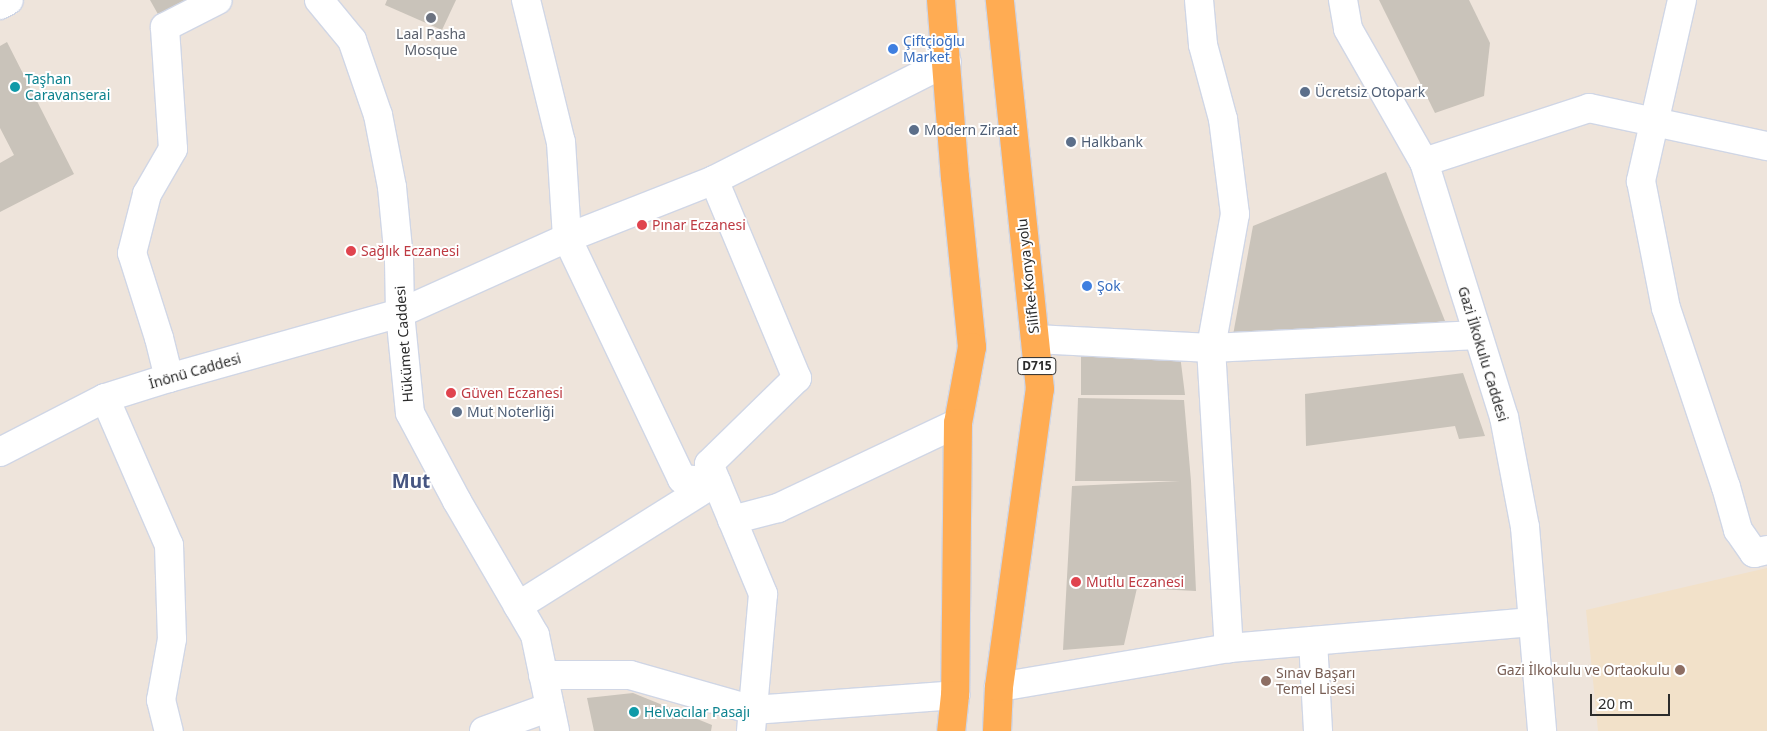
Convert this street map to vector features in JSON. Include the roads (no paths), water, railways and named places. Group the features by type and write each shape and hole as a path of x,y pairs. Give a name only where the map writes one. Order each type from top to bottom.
{"highway":[{"path":"941,0 948,62 955,177 972,347 958,423 955,695 951,731"},
{"name":"Silifke-Konya yolu","path":"997,731 999,687 1040,388 1000,0"}],"street":[{"path":"0,5 9,0"},
{"path":"169,378 160,338 132,253 147,194 173,149 165,27 218,0"},
{"name":"Hükümet Caddesi","path":"319,0 352,40 378,115 392,187 399,260 400,314 410,413 457,501 535,635 553,719"},
{"path":"526,0 561,142 567,238 682,479 716,482"},
{"path":"1199,0 1203,45 1223,119 1235,214 1211,348 1229,648"},
{"name":"Gazi İlkokulu Caddesi","path":"1343,0 1348,29 1424,162 1504,417 1525,527 1542,731"},
{"path":"1682,0 1641,181 1666,308 1726,487 1738,530 1754,553 1767,550"},
{"name":"İnönü Caddesi","path":"0,452 105,398 169,378 400,314 567,238 714,180 948,62"},
{"path":"1424,162 1589,108 1767,146"},
{"path":"714,180 797,378 709,464 762,594 752,720"},
{"path":"1034,340 1211,348 1478,335"},
{"path":"105,398 169,546 172,639 162,700 170,731"},
{"path":"732,520 778,508 958,423"},
{"path":"518,606 716,482"},
{"path":"999,687 1229,648 1533,622"},
{"path":"1313,641 1318,731"},
{"path":"543,674 630,675 752,720 955,695"},
{"path":"484,731 553,719"}],"place":[{"name":"Laal Pasha Mosque","path":"431,18"},
{"name":"Çiftçioğlu Market","path":"893,49"},
{"name":"Taşhan Caravanserai","path":"15,87"},
{"name":"Ücretsiz Otopark","path":"1305,92"},
{"name":"Modern Ziraat","path":"914,130"},
{"name":"Halkbank","path":"1071,142"},
{"name":"Pınar Eczanesi","path":"642,225"},
{"name":"Sağlık Eczanesi","path":"351,251"},
{"name":"Şok","path":"1087,286"},
{"name":"Güven Eczanesi","path":"451,393"},
{"name":"Mut Noterliği","path":"457,412"},
{"name":"Mutlu Eczanesi","path":"1076,582"},
{"name":"Gazi İlkokulu ve Ortaokulu","path":"1680,670"},
{"name":"Sınav Başarı Temel Lisesi","path":"1266,681"},
{"name":"Helvacılar Pasajı","path":"634,712"}],"district":[{"name":"Mut","path":"411,482"}]}
